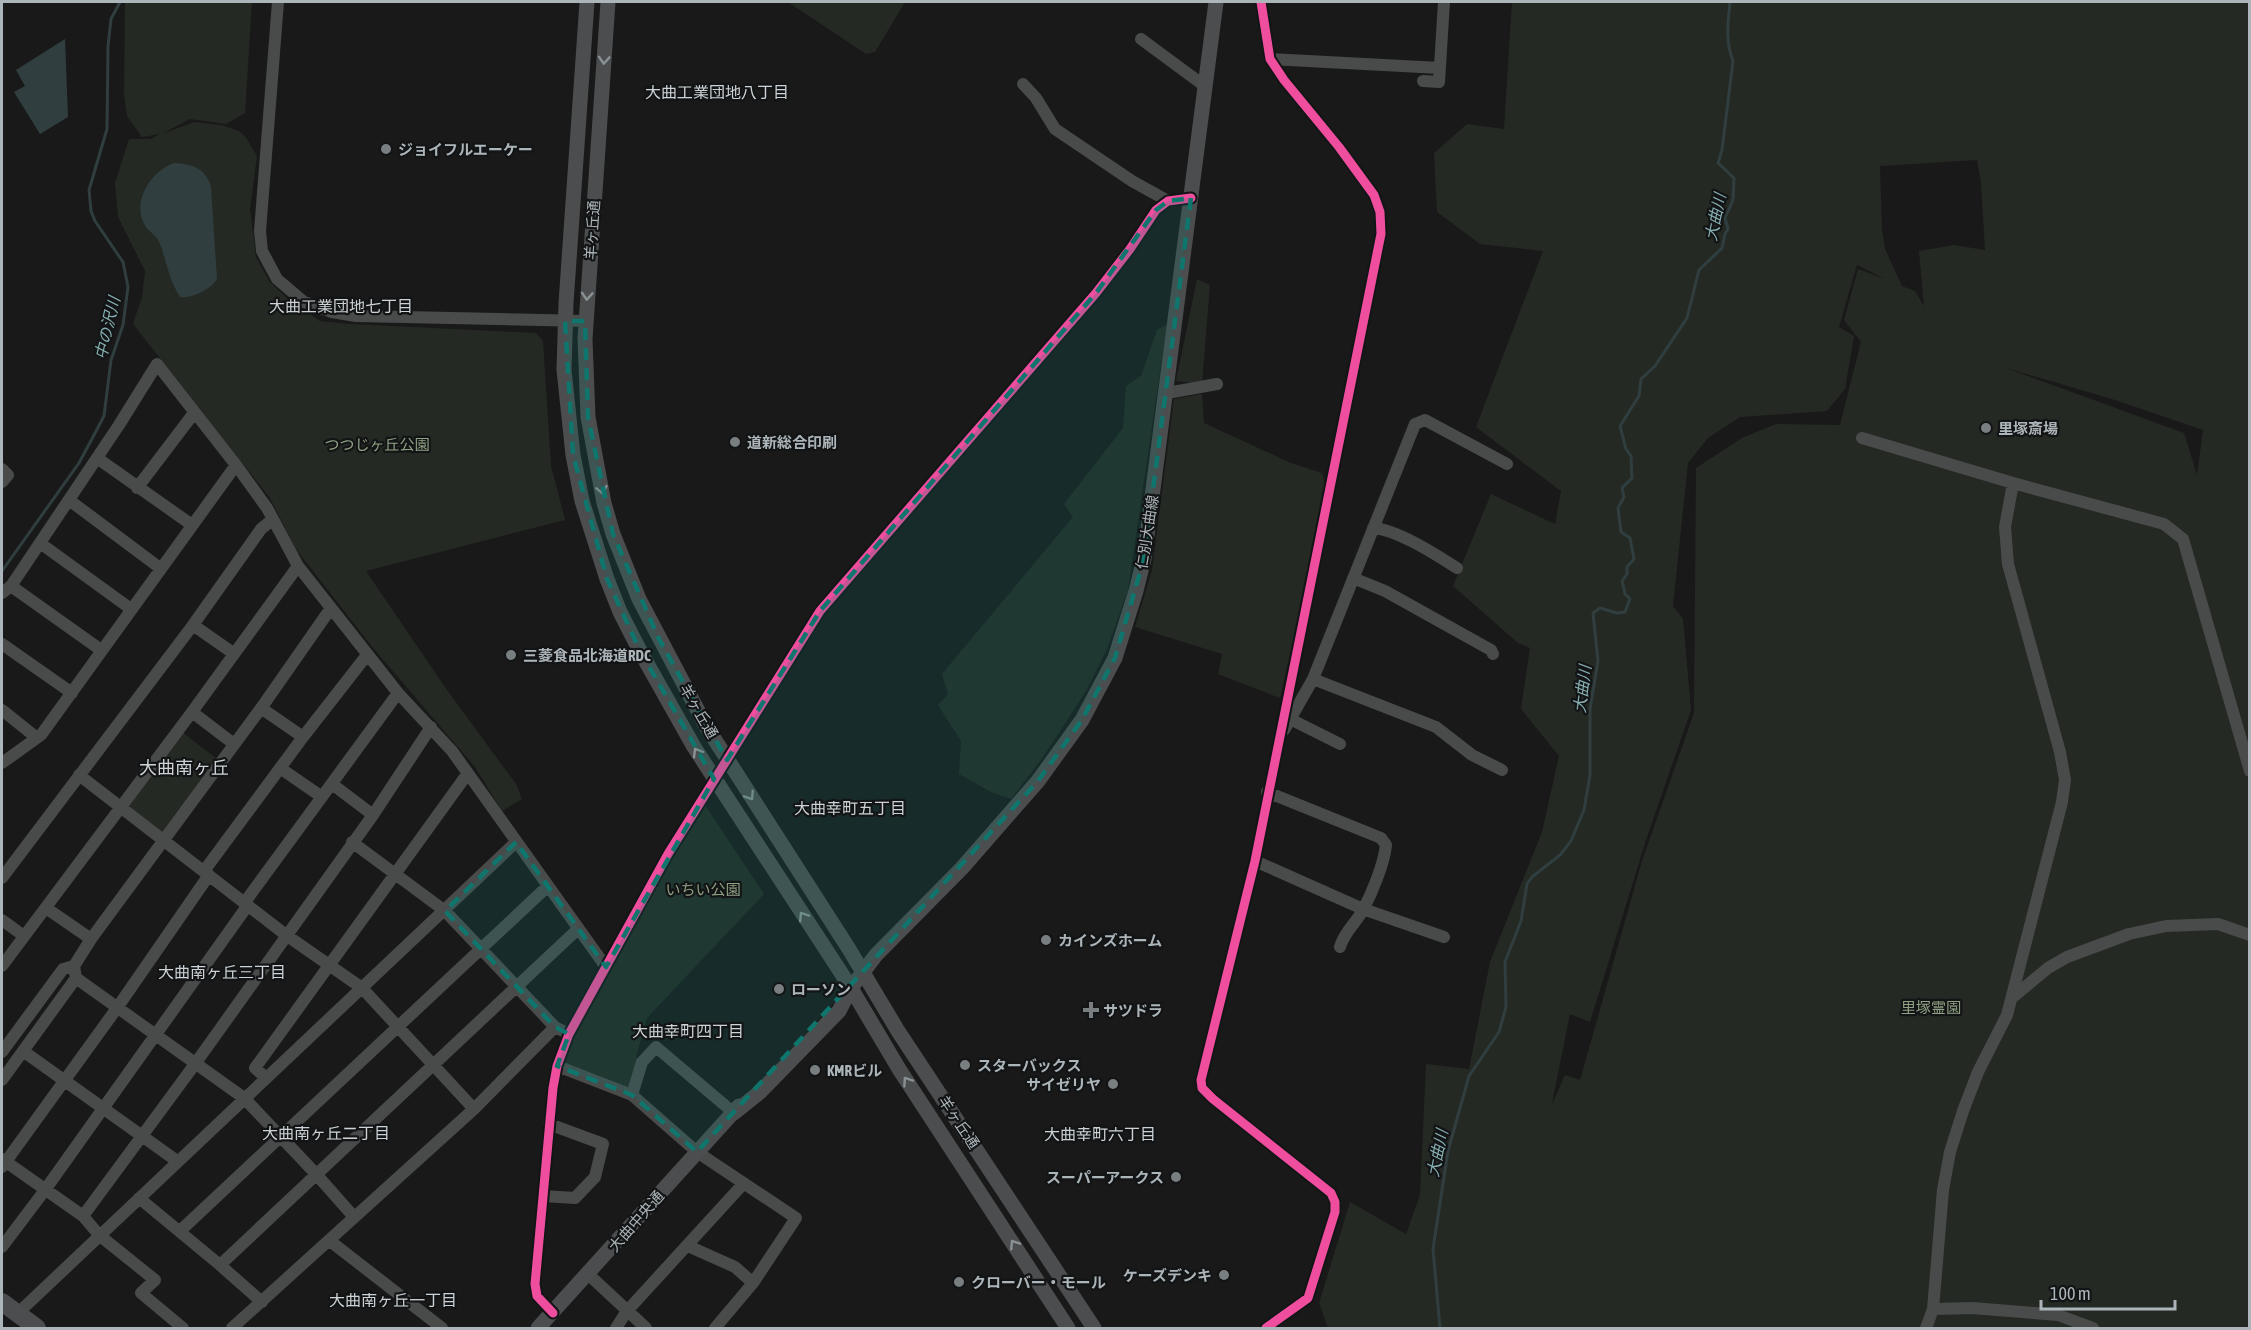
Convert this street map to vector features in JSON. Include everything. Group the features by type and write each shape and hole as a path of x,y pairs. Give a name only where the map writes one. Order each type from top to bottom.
{"highway":[{"path":"2,1302 13,1319 37,1329"}],"main road":[{"name":"羊ヶ丘通","path":"587,2 565,321 564,370 573,455 582,501 607,579 620,612 640,651 714,779 851,988 899,1069 1068,1329"},
{"name":"羊ヶ丘通","path":"608,2 585,321 585,374 588,417 604,503 613,534 639,599 706,726 902,1037 1094,1329"},
{"name":"仁別大曲線","path":"863,972 876,955 962,868 1038,781 1082,720 1115,658 1144,559 1216,2"},
{"name":"大曲中央通","path":"538,1329 697,1152 734,1113 760,1092 839,1011 851,988 863,972"}],"street":[{"path":"278,2 260,231 262,251 277,279 304,302 332,312 356,316 585,321"},
{"path":"1261,2 1270,59 1374,195 1380,212 1382,234 1267,792 1255,861 1203,1070 1202,1088 1331,1193 1335,1202 1335,1212 1308,1298 1266,1329"},
{"path":"1423,81 1439,82 1444,2"},
{"path":"1141,39 1206,87"},
{"path":"1270,59 1440,68"},
{"path":"1023,84 1036,98 1055,129 1132,181 1168,201"},
{"path":"553,1313 537,1296 535,1284 549,1124 557,1065 569,1034 668,854 820,611 1096,293 1156,210 1168,201 1191,198"},
{"path":"101,650 6,589 69,500 157,364 267,508 298,566 398,693 431,727 468,773 606,967"},
{"path":"1167,393 1217,384"},
{"path":"137,488 194,413"},
{"path":"1278,740 1313,679 1415,424 1425,420 1506,464"},
{"path":"1862,438 2013,483 2164,524 2183,539 2250,771"},
{"path":"97,458 192,525"},
{"path":"2,763 37,738 236,465"},
{"path":"2,469 8,475 2,482"},
{"path":"1926,1329 1933,1309 1943,1190 1950,1152 1962,1111 1978,1072 2007,1016 2013,997 2062,802 2065,780 2054,731 2008,564 2005,527 2013,483"},
{"path":"69,500 160,568"},
{"path":"2,878 193,625 261,529 272,520"},
{"path":"1373,528 1385,529 1404,546 1432,552 1457,568"},
{"path":"40,543 131,609"},
{"path":"2,966 298,566"},
{"path":"1353,578 1371,584 1425,611 1491,650 1493,654"},
{"path":"2,1080 75,972 91,939 261,708 331,608"},
{"path":"193,625 233,653"},
{"path":"2,644 72,693"},
{"path":"183,1329 141,1293 155,1280 99,1235 83,1216 3,1163 117,1008 280,768 367,655"},
{"path":"1313,679 1436,727 1472,755 1502,771"},
{"path":"2,1247 156,1036 246,903 398,693"},
{"path":"261,708 303,737"},
{"path":"2,710 37,738"},
{"path":"192,712 234,744"},
{"path":"1290,719 1340,744"},
{"path":"83,1216 373,815 431,727"},
{"path":"280,768 322,797"},
{"path":"266,1078 255,1068 468,773"},
{"path":"79,776 286,934 362,988 474,1109"},
{"path":"332,784 373,815"},
{"path":"1267,792 1381,838 1386,845 1384,857 1363,909 1343,938 1340,947"},
{"path":"352,842 445,911 555,1027 569,1034"},
{"path":"13,1319 516,842"},
{"path":"1255,861 1363,909 1444,937"},
{"path":"180,1231 548,886"},
{"path":"46,908 91,939"},
{"path":"2,920 24,936"},
{"path":"2013,997 2048,968 2067,957 2129,934 2166,926 2218,924 2249,934"},
{"path":"220,1265 578,929"},
{"path":"2,1052 63,969 75,972 117,1008 244,1098 354,1217"},
{"path":"232,1329 474,1109 555,1027"},
{"path":"632,1095 642,1062 656,1047 734,1113"},
{"path":"23,1051 177,1161"},
{"path":"557,1065 632,1095 697,1152 796,1218 753,1283 715,1329"},
{"path":"543,1197 575,1198 595,1177 603,1144 549,1124"},
{"path":"616,1329 627,1311 744,1183"},
{"path":"139,1198 262,1302"},
{"path":"330,1240 442,1329"},
{"path":"688,1246 735,1268 753,1283"},
{"path":"588,1275 646,1329"},
{"path":"1933,1309 1972,1308 2058,1315 2092,1329"}],"highlighted area":[{"path":"1191,198 1144,559 1115,658 1082,720 1038,781 697,1152 632,1095 557,1066 569,1034 555,1027 445,911 516,842 606,967 714,779 640,651 607,579 573,455 565,321 585,321 588,417 613,534 659,639 727,760 820,611 1096,293 1156,210 1168,201"}],"green space":[{"name":"つつじヶ丘公園","path":"125,2 252,2 245,113 226,124 190,119 162,134 194,122 221,125 239,131 245,136 257,156 250,209 256,257 269,281 290,301 320,321 536,333 543,341 551,466 565,520 366,571 447,690 516,784 522,799 502,811 475,767 373,648 295,548 270,498 133,324 142,297 145,271 118,217 115,183 129,139 151,139 160,134 142,137 127,116 124,94"},
{"path":"788,2 905,2 875,52 866,54"},
{"name":"里塚霊園","path":"1512,2 2249,2 2249,1328 1328,1328 1319,1303 1350,1202 1406,1234 1420,1195 1426,1064 1469,1069 1490,962 1542,832 1559,756 1521,709 1530,648 1518,643 1453,586 1491,494 1555,524 1561,491 1476,427 1543,251 1480,244 1437,212 1434,153 1467,124 1504,129","holes":["1977,160 1981,182 1985,250 1954,245 1919,251 1924,306 1915,291 1902,286 1885,249 1882,230 1880,166","1857,265 1885,279 1858,269 1844,320 1861,342 1840,425 1776,424 1742,438 1696,468 1694,713 1642,861 1580,1080 1565,1075 1552,1104 1570,1014 1590,1022 1646,840 1691,710 1683,619 1673,606 1688,463 1708,438 1740,417 1827,411 1845,389 1854,336 1839,327","2003,367 2115,400 2203,430 2197,475 2184,433"]},
{"path":"1197,279 1210,285 1202,384 1176,381"},
{"path":"1167,324 1128,590 1107,649 1086,691 1043,757 1011,799 991,792 959,774 961,741 938,705 948,694 942,674 1073,517 1064,504 1123,428 1126,386 1141,376 1157,330"},
{"path":"1202,394 1204,423 1291,463 1322,473 1325,484 1310,571 1280,698 1218,674 1222,654 1135,627 1152,570 1174,399"},
{"path":"178,729 221,762 163,840 121,808"},
{"name":"いちい公園","path":"701,799 764,894 647,1018 636,1057 642,1062 632,1095 557,1066"}],"shaded area":[{"path":"65,39 68,117 40,134 14,92 25,86 16,70"},
{"path":"174,163 187,164 202,171 211,187 217,279 201,292 185,297 180,297 176,291 159,241 146,227 140,208 145,189 151,180"}],"waterway":[{"name":"中の沢川","path":"2,571 79,463 104,416 111,360 123,325 128,287 123,262 95,221 91,211 89,190 107,129 108,46 111,19 120,2"},
{"name":"大曲川","path":"1440,1328 1433,1249 1448,1151 1469,1076 1499,1032 1506,1007 1505,962 1521,921 1527,884 1532,877 1560,855 1571,841 1584,810 1590,775 1590,709 1598,661 1593,613 1600,608 1617,613 1625,612 1630,599 1625,594 1622,581 1627,574 1627,567 1634,559 1630,538 1621,532 1618,508 1624,497 1622,488 1632,478 1631,456 1626,449 1620,426 1639,396 1641,379 1655,366 1687,318 1699,270 1722,248 1728,229 1725,218 1733,200 1734,178 1718,163 1722,150 1733,61 1728,39 1730,2"}],"cycle path":[{"path":"1261,2 1270,59 1374,195 1380,212 1381,234 1255,861 1201,1080 1202,1088 1213,1099 1331,1193 1335,1202 1335,1212 1308,1298 1266,1328"},
{"path":"553,1313 537,1296 535,1284 557,1066 569,1034 668,854 820,611 1096,293 1156,210 1168,201 1191,198"}],"place":[{"name":"ジョイフルエーケー","path":"386,149"},
{"name":"里塚斎場","path":"1986,428"},
{"name":"道新総合印刷","path":"735,442"},
{"name":"三菱食品北海道RDC","path":"511,655"},
{"name":"カインズホーム","path":"1046,940"},
{"name":"ローソン","path":"779,989"},
{"name":"サツドラ","path":"1091,1010"},
{"name":"スターバックス","path":"965,1065"},
{"name":"KMRビル","path":"815,1070"},
{"name":"サイゼリヤ","path":"1113,1084"},
{"name":"スーパーアークス","path":"1176,1177"},
{"name":"ケーズデンキ","path":"1224,1275"},
{"name":"クローバー・モール","path":"959,1282"}],"district":[{"name":"大曲工業団地八丁目","path":"717,92"},
{"name":"大曲工業団地七丁目","path":"341,306"},
{"name":"大曲南ヶ丘","path":"184,767"},
{"name":"大曲幸町五丁目","path":"850,808"},
{"name":"大曲南ヶ丘三丁目","path":"222,972"},
{"name":"大曲幸町四丁目","path":"688,1031"},
{"name":"大曲南ヶ丘二丁目","path":"326,1133"},
{"name":"大曲幸町六丁目","path":"1100,1134"},
{"name":"大曲南ヶ丘一丁目","path":"393,1300"}]}
